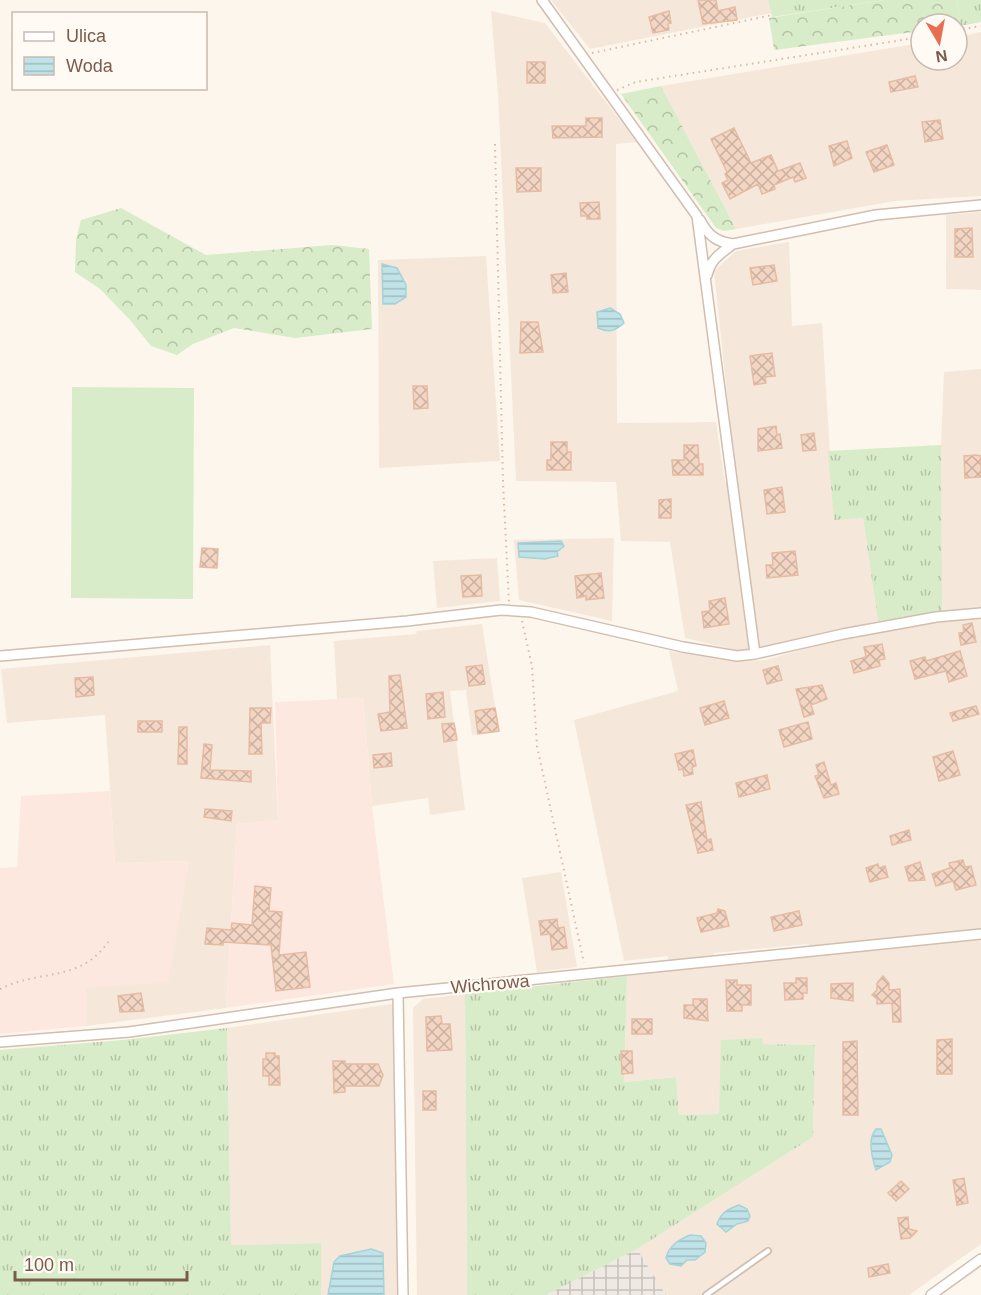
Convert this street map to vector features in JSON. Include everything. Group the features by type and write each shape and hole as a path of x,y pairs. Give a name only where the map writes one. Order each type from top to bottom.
{"street":[{"path":"542,0 697,216 708,235 723,243 733,244 876,215 981,205"},
{"path":"697,216 755,654"},
{"path":"706,279 710,263 733,244"},
{"path":"0,656 509,610 556,617 683,647 737,656 878,627 936,617 981,613"},
{"name":"Wichrowa","path":"0,1042 129,1032 398,993 981,934"},
{"path":"398,993 403,1295"},
{"path":"931,1295 981,1259"}],"lane":[{"path":"706,1295 768,1251"}],"path":[{"path":"582,56 772,15"},
{"path":"611,95 620,88 636,82 909,39"},
{"path":"495,144 502,471 509,610"},
{"path":"520,611 531,666 537,746 587,975"},
{"path":"0,989 16,981 71,972 93,960 111,938"}],"shaded area":[{"path":"551,0 768,0 771,13 590,49"},
{"path":"491,11 545,23 637,142 616,144 617,423 716,422 725,482 736,479 714,271 736,251 789,242 792,326 822,323 834,519 863,518 878,621 744,652 685,638 670,542 621,541 616,482 516,481 498,94"},
{"path":"981,32 981,196 895,201 736,229 661,86 909,45 909,72 969,72 969,34"},
{"path":"981,212 981,290 946,289 946,215"},
{"path":"486,256 500,461 379,468 378,260"},
{"path":"981,369 981,1244 909,1295 666,1295 637,1249 813,1137 815,1045 762,1044 719,1114 679,1115 676,1077 624,1082 627,976 668,971 668,956 624,961 574,720 678,691 669,651 735,662 765,660 830,642 941,621 941,445 944,372","holes":["809,944 810,955 717,966 714,953"]},
{"path":"614,538 612,621 519,600 514,540"},
{"path":"497,558 500,601 437,608 433,561"},
{"path":"482,624 499,731 472,735 466,690 450,691 465,810 430,815 428,798 372,806 363,698 337,699 334,641 416,634 417,631"},
{"path":"270,645 278,820 237,824 226,1008 86,1026 86,988 188,861 115,863 105,715 7,723 1,669"},
{"path":"363,698 372,806 394,984 226,1008 237,824 278,820 275,702"},
{"path":"110,791 115,863 189,861 168,982 86,988 86,1026 0,1034 0,868 17,867 21,796"},
{"path":"561,872 577,967 537,972 522,878"},
{"path":"465,994 467,1295 417,1295 413,1008 423,999"},
{"path":"391,1004 396,1008 400,1295 321,1295 321,1243 231,1245 227,1028"},
{"path":"637,1249 666,1295 546,1295"}],"green space":[{"path":"768,0 884,0 772,17"},
{"path":"884,0 957,0 958,12 909,12 909,33 774,50 769,18"},
{"path":"957,0 981,0 981,22 969,24 969,12 958,12"},
{"path":"661,86 736,229 724,231 716,228 621,94"},
{"path":"121,208 206,255 332,245 369,249 372,329 295,338 234,328 193,344 177,355 151,346 100,289 75,272 76,240 81,220"},
{"path":"72,387 194,388 193,599 71,598"},
{"path":"941,445 942,612 878,621 863,518 834,520 828,451"},
{"path":"627,976 624,1082 676,1077 679,1115 719,1114 721,1040 762,1038 763,1044 815,1045 813,1137 637,1249 546,1295 467,1295 465,994"},
{"path":"227,1028 231,1245 321,1243 321,1295 0,1295 0,1050 123,1040"}],"water":[{"path":"382,264 397,268 406,285 406,297 395,304 383,304"},
{"path":"610,308 620,314 624,323 612,330 598,328 597,312"},
{"path":"561,541 564,546 557,552 558,556 545,559 519,557 518,543"},
{"path":"876,1129 881,1129 892,1155 890,1162 876,1170 871,1143"},
{"path":"739,1205 747,1209 750,1216 748,1221 737,1224 726,1232 717,1224 725,1212"},
{"path":"690,1235 701,1236 706,1243 705,1252 695,1260 687,1260 681,1266 670,1264 666,1258 669,1250 678,1241"},
{"path":"371,1249 383,1253 384,1295 328,1295 334,1262 340,1256"}],"building":[{"path":"698,0 716,0 718,11 735,7 737,20 703,24"},
{"path":"669,11 671,23 668,24 669,30 653,33 649,17"},
{"path":"527,62 545,62 545,83 527,83"},
{"path":"915,76 918,87 891,92 889,82"},
{"path":"586,118 602,118 602,137 553,138 552,126 586,126"},
{"path":"940,120 943,139 925,142 922,122"},
{"path":"734,128 751,163 771,155 778,171 800,163 806,178 795,182 793,177 774,185 775,189 762,194 758,184 730,199 722,183 728,180 725,174 727,172 711,139"},
{"path":"847,141 852,158 834,166 829,146"},
{"path":"887,145 894,165 874,172 866,152"},
{"path":"516,168 541,168 541,191 517,192"},
{"path":"599,202 600,219 587,219 587,216 581,216 580,203"},
{"path":"972,228 973,257 955,257 955,229"},
{"path":"774,265 777,281 753,285 750,268"},
{"path":"566,273 568,292 553,293 551,275"},
{"path":"521,322 538,322 543,352 520,353"},
{"path":"772,353 775,376 765,377 766,383 754,385 750,356"},
{"path":"413,386 427,386 428,408 414,409"},
{"path":"776,426 782,448 758,451 758,429"},
{"path":"814,433 816,450 803,451 801,435"},
{"path":"551,442 567,442 567,452 571,452 571,470 547,470 547,460 551,460"},
{"path":"684,445 698,445 699,464 703,464 703,475 673,475 672,460 684,460"},
{"path":"964,456 981,456 981,477 965,478"},
{"path":"782,487 785,512 767,514 764,490"},
{"path":"671,499 671,518 659,518 659,500"},
{"path":"202,548 218,549 217,568 200,567"},
{"path":"795,551 798,575 767,578 766,565 773,565 772,553"},
{"path":"601,573 604,598 586,600 586,596 577,598 575,576"},
{"path":"481,575 482,596 463,597 461,576"},
{"path":"725,598 729,624 704,628 702,612 710,611 709,601"},
{"path":"972,623 976,642 961,645 959,633 964,632 963,625"},
{"path":"882,644 885,659 879,660 880,666 854,673 851,661 866,657 864,647"},
{"path":"960,651 967,676 949,682 946,671 915,679 910,661 925,657 926,661"},
{"path":"482,665 485,684 469,686 466,667"},
{"path":"778,666 782,680 767,684 763,670"},
{"path":"400,675 407,728 381,731 378,714 390,712 389,676"},
{"path":"93,677 94,695 76,697 75,678"},
{"path":"822,685 827,699 811,705 814,714 804,717 796,689"},
{"path":"443,692 445,717 428,719 426,694"},
{"path":"724,701 729,718 705,725 700,708"},
{"path":"976,706 979,714 953,721 950,713"},
{"path":"250,708 271,708 270,723 261,723 262,754 249,754"},
{"path":"495,708 499,731 478,734 475,711"},
{"path":"138,721 162,721 162,732 138,732"},
{"path":"808,722 812,739 784,747 779,730"},
{"path":"454,723 457,740 444,742 442,724"},
{"path":"179,727 187,727 187,764 178,764"},
{"path":"204,744 212,745 210,770 251,771 251,782 201,778"},
{"path":"693,750 696,766 692,767 693,774 684,776 683,769 679,770 675,754"},
{"path":"953,751 960,775 939,781 933,757"},
{"path":"391,753 392,766 374,768 373,755"},
{"path":"824,762 831,785 836,783 839,794 824,798 815,776 819,775 816,765"},
{"path":"767,775 770,789 739,797 736,783"},
{"path":"701,802 707,840 711,839 713,850 698,853 686,805"},
{"path":"205,809 232,811 231,821 204,817"},
{"path":"909,830 911,840 892,845 890,836"},
{"path":"963,860 965,867 971,866 976,885 956,890 953,881 936,886 932,874 950,868 949,863"},
{"path":"920,862 925,880 909,881 905,867"},
{"path":"878,864 879,868 885,866 888,877 870,882 866,868"},
{"path":"255,886 271,888 269,911 282,912 279,955 306,952 310,987 276,991 271,945 223,942 223,945 205,944 207,928 231,930 232,923 252,925"},
{"path":"718,909 725,911 729,926 701,932 697,918 717,913"},
{"path":"799,911 802,925 774,931 771,917"},
{"path":"557,919 558,928 564,927 567,948 552,950 550,934 541,935 539,921"},
{"path":"883,976 889,983 889,990 900,989 901,1022 893,1022 892,1003 877,1004 877,999 872,995 877,990 877,983"},
{"path":"796,978 807,978 807,993 803,993 803,999 785,1000 784,983 796,983"},
{"path":"726,980 737,980 737,985 751,985 751,1005 742,1005 742,1011 727,1011"},
{"path":"853,983 853,1001 831,998 831,984"},
{"path":"141,993 144,1011 120,1012 118,996"},
{"path":"693,999 707,999 708,1021 684,1018 684,1005 693,1005"},
{"path":"441,1016 442,1024 450,1024 452,1050 427,1051 426,1017"},
{"path":"632,1019 652,1019 652,1034 632,1034"},
{"path":"952,1039 952,1074 937,1074 937,1040"},
{"path":"857,1041 858,1115 843,1115 843,1042"},
{"path":"621,1051 632,1051 633,1073 622,1074"},
{"path":"266,1053 275,1053 275,1056 279,1056 280,1085 269,1085 269,1076 263,1076 263,1059 266,1059"},
{"path":"333,1061 345,1061 345,1064 378,1064 383,1075 379,1086 345,1086 345,1092 334,1093"},
{"path":"423,1091 436,1091 436,1110 423,1110"},
{"path":"964,1178 968,1203 957,1205 953,1180"},
{"path":"901,1181 909,1189 896,1201 888,1193"},
{"path":"908,1217 909,1229 917,1231 910,1238 901,1239 898,1218"},
{"path":"888,1264 890,1273 869,1277 868,1268"}]}
